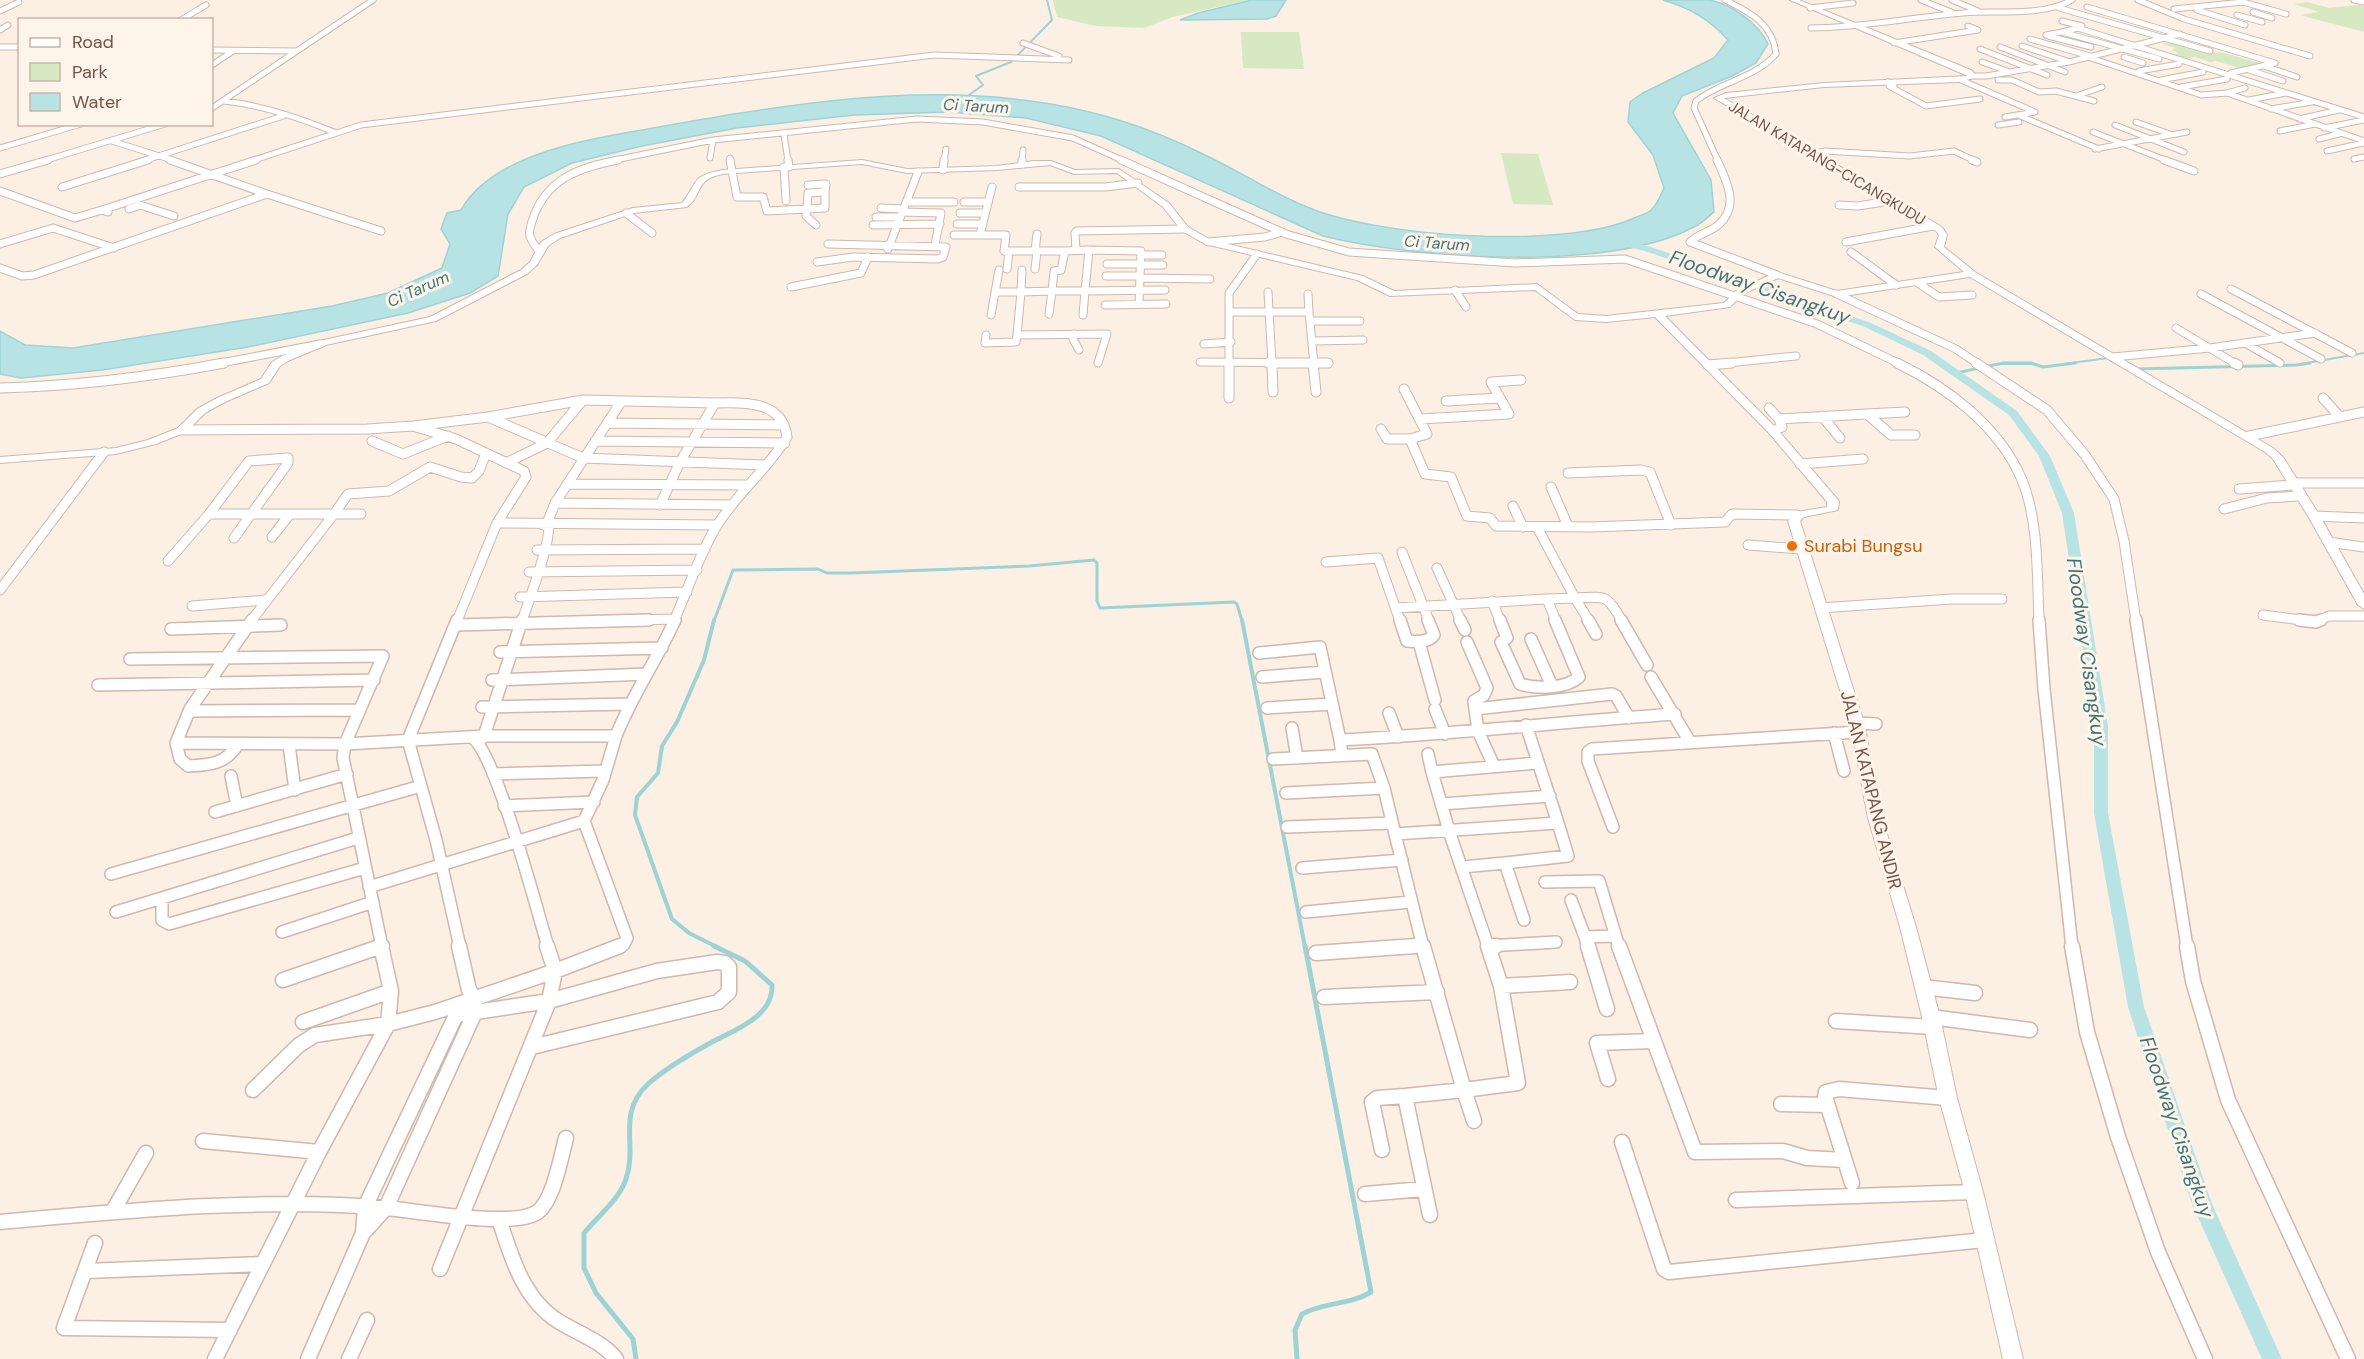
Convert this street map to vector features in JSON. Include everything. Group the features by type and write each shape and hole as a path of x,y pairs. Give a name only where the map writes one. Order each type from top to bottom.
{"street":[{"path":"213,107 374,0"},
{"path":"1725,0 1754,16 1770,29 1776,46 1776,54 1759,72 1700,97 1696,101 1694,108 1730,187 1731,195 1728,217 1718,227 1690,242 1772,277 1837,294 1956,349 2047,410 2085,455 2114,499 2124,541 2193,981 2228,1100 2348,1359"},
{"path":"1793,0 1974,76 1990,81 2012,80 2042,92 2056,91 2094,101"},
{"path":"1922,0 1954,14"},
{"path":"1952,0 1981,12"},
{"path":"2059,8 2072,0"},
{"path":"2138,0 2184,19 2310,56"},
{"path":"2175,0 2246,25"},
{"path":"2201,0 2212,6 2262,22"},
{"path":"0,11 19,2"},
{"path":"2156,2 2225,26"},
{"path":"2227,2 2272,18"},
{"path":"2174,9 2245,2 2286,14"},
{"path":"1810,8 1853,3"},
{"path":"2101,4 2122,11"},
{"path":"184,18 206,5"},
{"path":"2087,7 2275,63 2181,87"},
{"path":"1811,28 1852,26 1954,14 2059,8 2099,19 2108,25 2172,48"},
{"path":"2068,17 2097,10"},
{"path":"2081,67 2023,46 2115,15"},
{"path":"2062,21 2108,25 2210,51"},
{"path":"0,30 8,25"},
{"path":"1894,43 1978,30 1968,26"},
{"path":"2078,28 2228,76 2316,101 2364,118"},
{"path":"2062,32 2159,59"},
{"path":"1974,76 2050,66 2180,34"},
{"path":"2042,38 2089,57 2206,96 2245,88"},
{"path":"2030,39 2042,38 2108,52 2143,63"},
{"path":"0,191 75,218 361,125 934,55 1069,60 1023,43"},
{"path":"0,47 18,47"},
{"path":"2000,47 2065,72"},
{"path":"1980,49 2047,75"},
{"path":"213,50 295,51"},
{"path":"213,63 233,51"},
{"path":"2046,51 2104,68"},
{"path":"1982,62 2009,72"},
{"path":"2117,65 2127,62"},
{"path":"2136,71 2179,64"},
{"path":"2264,66 2297,77"},
{"path":"2247,70 2283,81"},
{"path":"2161,80 2203,72"},
{"name":"JALAN KATAPANG-CICANGKUDU","path":"1718,98 1726,95 1824,85 1961,80 1974,76"},
{"path":"1961,80 2035,112 2005,117"},
{"path":"1888,82 1894,86 1889,86 1926,106 1980,99"},
{"path":"2076,95 2102,87"},
{"path":"2227,93 2364,142"},
{"path":"2248,100 2289,93"},
{"path":"1700,97 1718,98"},
{"name":"JALAN KATAPANG-CICANGKUDU","path":"1718,98 1934,226 1943,235 1940,247 1942,251 1972,274"},
{"path":"2271,109 2326,99"},
{"path":"213,100 243,103 315,124 334,132"},
{"path":"2299,119 2351,107"},
{"path":"2018,115 2097,149 2187,132"},
{"path":"62,187 283,116"},
{"path":"2324,128 2364,118"},
{"path":"917,119 917,129"},
{"path":"539,251 530,240 528,231 541,199 550,187 563,177 591,165 712,140 880,122 917,119 994,123 1063,135 1083,141 1282,232 1323,246 1373,255 1515,263 1625,259 1738,295 1817,324 1910,369 1959,401 1993,432 2022,480 2033,525 2044,689 2068,923 2087,1032 2118,1137 2158,1252 2205,1359"},
{"path":"1998,125 2030,120"},
{"path":"2136,122 2171,135"},
{"path":"315,124 361,125"},
{"path":"2280,131 2314,124"},
{"path":"2115,125 2184,152"},
{"path":"0,148 74,126"},
{"path":"0,174 159,126"},
{"path":"2093,132 2194,171"},
{"path":"784,134 786,201"},
{"path":"2319,138 2342,134"},
{"path":"2351,137 2364,134"},
{"path":"710,158 712,140"},
{"path":"112,141 381,231"},
{"path":"2327,151 2364,142"},
{"path":"943,170 946,150"},
{"path":"1022,163 1023,150"},
{"path":"1810,154 1825,151 1910,156 1954,151 1977,162"},
{"path":"2354,159 2364,157"},
{"path":"730,158 737,197 763,196 767,211 807,206 825,202 826,183 808,182 808,193 807,206 806,216 816,225"},
{"path":"0,388 59,385 159,375 433,319 524,272 534,263 539,251 557,236 626,213 684,205 701,178 708,174 862,162 918,171 997,168 1022,163 1047,163 1074,172 1119,171 1137,167"},
{"path":"2186,174 2202,169"},
{"path":"885,257 918,171"},
{"path":"1119,171 1166,206 1185,229 1208,242 1360,278 1393,294 1537,287 1570,315 1585,318 1658,314 1727,305 1738,295 1772,277"},
{"path":"1019,187 1105,187 1138,183"},
{"path":"980,236 992,187"},
{"path":"808,193 825,192"},
{"path":"0,268 22,276 34,275 267,194"},
{"path":"1839,206 1858,206 1889,201"},
{"path":"875,221 954,202"},
{"path":"964,202 988,202"},
{"path":"102,210 117,213 140,205 174,216"},
{"path":"881,208 940,224"},
{"path":"626,213 652,233"},
{"path":"902,213 941,213 935,245"},
{"path":"960,213 985,213"},
{"path":"957,224 983,224"},
{"path":"1846,242 1934,226"},
{"path":"0,244 53,228 114,248"},
{"path":"1076,250 1075,233 1077,231 1144,230 1159,232 1185,229"},
{"path":"1208,242 1265,237 1282,232"},
{"path":"1035,269 1037,234"},
{"path":"954,236 1006,236 1004,252 1139,251 1141,255 1139,304"},
{"path":"817,262 868,257 943,257 946,246 865,237"},
{"path":"1246,252 1265,237"},
{"path":"828,244 891,241"},
{"path":"1083,315 1089,250"},
{"path":"991,315 995,292 1009,251"},
{"path":"1049,314 1054,271 1061,270 1065,251"},
{"path":"1851,252 1896,285"},
{"path":"1229,398 1231,288 1257,254"},
{"path":"1141,255 1162,255"},
{"path":"791,287 861,273 868,257"},
{"path":"1107,264 1163,265"},
{"path":"986,335 986,342 1016,342 1022,270"},
{"path":"1837,294 1972,274 2249,436 2277,457 2314,516 2364,605"},
{"path":"1106,276 1210,279"},
{"path":"1918,283 1939,297 1972,295"},
{"path":"2231,289 2352,353"},
{"path":"995,292 1165,290"},
{"path":"1455,290 1466,307"},
{"path":"1268,292 1273,392"},
{"path":"1308,294 1316,392"},
{"path":"2201,294 2320,359"},
{"path":"1105,305 1166,304"},
{"path":"1230,312 1269,312 1360,321"},
{"path":"1410,440 1425,474 1454,479 1467,516 1490,518 1498,527 1671,525 1725,522 1732,514 1797,515 1830,510 1835,505 1800,464 1776,425 1708,365 1658,314"},
{"path":"2176,328 2238,365"},
{"path":"2113,357 2210,348 2315,333"},
{"path":"1074,334 1073,339 1079,350"},
{"path":"1017,335 1107,334 1098,363"},
{"path":"1312,341 1363,340"},
{"path":"1204,344 1231,342"},
{"path":"0,460 104,452 142,445 185,427 209,406 265,381 278,363 323,343"},
{"path":"2245,343 2280,363"},
{"path":"1708,365 1796,356"},
{"path":"1200,362 1328,363"},
{"path":"1420,419 1509,414 1491,382 1521,380"},
{"path":"1381,429 1387,439 1410,440 1426,435 1404,389"},
{"path":"1446,401 1500,398"},
{"path":"2323,398 2339,416"},
{"path":"185,427 367,429 413,426 488,417 583,400 751,403 768,406 788,433 784,443 747,484 717,525 662,648 629,704 616,736 606,771 584,821 369,887"},
{"path":"506,463 547,443 583,400"},
{"path":"440,1269 532,1047 549,1001 555,971 517,842 478,739 506,652 520,624 525,597 555,503 621,402"},
{"path":"660,505 680,462 715,403"},
{"path":"1776,425 1822,416 1905,412"},
{"path":"2249,436 2364,412"},
{"path":"1867,414 1886,433 1894,436 1915,435"},
{"path":"1822,416 1840,438"},
{"path":"488,417 583,458 766,465"},
{"path":"607,423 784,425"},
{"path":"308,1359 363,1233 386,1208 473,1000 442,865 408,740 497,523 526,477 524,471 486,453 448,436 413,426"},
{"path":"372,441 403,454 448,436"},
{"path":"595,441 784,443"},
{"path":"0,590 104,452"},
{"path":"238,744 232,755 223,762 188,766 180,759 176,743 181,726 225,657 265,600 348,494 388,491 430,467 463,478 473,478 477,475 486,453"},
{"path":"168,561 209,514 249,461 287,457 288,463 234,538"},
{"path":"1800,464 1863,459"},
{"path":"1568,473 1641,470 1650,472 1671,525"},
{"path":"2239,489 2292,484 2364,483"},
{"path":"567,484 747,484"},
{"path":"1551,487 1568,526"},
{"path":"2224,509 2267,498 2300,496"},
{"path":"555,503 731,505"},
{"path":"1513,506 1523,527"},
{"path":"209,514 361,514"},
{"path":"272,537 290,514"},
{"name":"JALAN KATAPANG ANDIR","path":"1797,515 1794,521 1801,549 1857,727 1882,845 1908,927 2013,1359"},
{"path":"2314,516 2364,518"},
{"path":"497,523 717,525"},
{"path":"1537,527 1596,634"},
{"path":"2328,542 2364,547"},
{"path":"1748,545 1801,549"},
{"path":"541,550 705,549"},
{"path":"1326,562 1378,558 1407,641 1419,642 1434,637 1402,552"},
{"path":"1437,568 1454,603 1487,688 1484,695 1474,701 1478,731 1494,766"},
{"path":"534,572 697,570"},
{"path":"525,597 687,592"},
{"path":"1395,608 1421,604 1602,597 1611,602 1647,665"},
{"path":"1492,601 1520,684 1537,687 1576,682 1579,677 1547,599"},
{"path":"1820,608 1952,599 2002,599"},
{"path":"192,606 265,600"},
{"path":"2263,615 2316,622 2329,616 2364,616"},
{"path":"457,625 675,619"},
{"path":"171,629 281,626"},
{"path":"1531,639 1552,686"},
{"path":"1419,642 1444,734"},
{"path":"1259,653 1320,647 1342,754"},
{"path":"506,652 662,648"},
{"path":"130,659 380,654 383,658 343,751 358,838 391,991 392,1008 388,1024 319,1152 215,1359"},
{"path":"1262,677 1324,672"},
{"path":"497,680 647,674"},
{"path":"1651,677 1690,742"},
{"path":"98,685 374,680"},
{"path":"1475,709 1612,694 1616,696 1629,718"},
{"path":"487,706 629,704"},
{"path":"1267,708 1331,704"},
{"path":"190,711 360,710"},
{"path":"1389,713 1398,737"},
{"path":"1340,740 1444,734 1526,725 1675,714"},
{"path":"1613,827 1588,760 1588,752 1598,748 1834,733 1876,724"},
{"path":"1462,867 1568,856 1526,725"},
{"path":"1292,728 1297,758"},
{"path":"1834,733 1844,771"},
{"path":"176,743 289,745 616,736"},
{"path":"289,745 295,790"},
{"path":"1273,759 1342,754 1373,755 1384,788 1410,902 1474,1121"},
{"path":"1382,1150 1372,1102 1377,1098 1518,1083 1501,986 1449,831 1428,754"},
{"path":"1432,772 1537,763"},
{"path":"493,774 606,771"},
{"path":"215,812 346,774"},
{"path":"231,776 237,806"},
{"path":"111,874 422,786"},
{"path":"1286,793 1384,788"},
{"path":"1442,804 1550,796"},
{"path":"504,806 594,802"},
{"path":"253,1090 307,1039 329,1031 388,1024 458,1010 473,1000 621,946 627,938 584,821"},
{"path":"1287,827 1449,831 1558,823"},
{"path":"116,912 358,838"},
{"path":"1302,868 1402,860"},
{"path":"1505,863 1524,920"},
{"path":"162,898 162,920 169,924 365,868"},
{"path":"1545,882 1599,881 1615,936 1652,1041 1695,1152 1784,1151 1808,1158 1844,1160"},
{"path":"1571,900 1607,1009"},
{"path":"282,932 373,902"},
{"path":"1306,912 1410,902"},
{"path":"1585,937 1615,936"},
{"path":"1488,946 1556,942"},
{"path":"1316,952 1422,945"},
{"path":"283,980 382,946"},
{"path":"363,1233 365,1207 458,1010 473,1000 549,1001 657,971 722,962 729,967 731,990 728,996 718,1002 532,1047"},
{"path":"1501,986 1570,982"},
{"path":"1923,987 1975,993"},
{"path":"303,1022 391,991"},
{"path":"1324,997 1437,992"},
{"path":"1836,1021 1932,1022 2030,1030"},
{"path":"1608,1079 1597,1043 1652,1041"},
{"path":"1852,1183 1827,1106 1826,1092 1839,1089 1948,1098"},
{"path":"1405,1096 1430,1215"},
{"path":"1781,1104 1827,1106"},
{"path":"0,1222 113,1211 292,1205 386,1208 499,1219 534,1215 542,1207 566,1138"},
{"path":"203,1141 319,1152"},
{"path":"1622,1142 1664,1269 1669,1272 1984,1240"},
{"path":"113,1211 146,1153"},
{"path":"1365,1194 1424,1189"},
{"path":"1736,1200 1974,1191"},
{"path":"499,1219 514,1265 533,1300 550,1316 576,1334 612,1352 616,1359"},
{"path":"95,1243 64,1328 230,1330"},
{"path":"86,1271 263,1264"},
{"path":"349,1359 367,1320"}],"green space":[{"path":"1053,0 1249,0 1172,17 1144,28 1096,26 1057,17"},
{"path":"2307,2 2329,8 2364,6 2364,32 2300,15 2319,12 2294,4"},
{"path":"1241,32 1299,32 1304,69 1243,68"},
{"path":"2173,41 2263,64 2243,69 2195,57 2186,59 2174,55 2179,53 2171,50 2176,48 2162,44"},
{"path":"1501,153 1538,154 1553,205 1513,204"}],"water":[{"path":"1252,0 1286,0 1276,16 1267,19 1180,20 1198,13"},
{"name":"Ci Tarum","path":"1663,0 1710,0 1728,6 1752,23 1768,44 1756,63 1732,76 1682,96 1673,113 1711,180 1714,212 1695,227 1655,242 1611,251 1562,256 1510,257 1408,251 1362,244 1323,236 1101,136 1026,118 948,112 854,115 737,128 642,146 572,163 524,187 508,214 498,276 470,293 408,313 248,347 102,370 21,378 0,374 0,331 25,345 73,348 332,306 388,293 442,268 450,244 441,229 447,213 461,210 475,191 494,176 517,163 567,145 619,134 736,114 832,101 928,95 976,96 1047,103 1094,113 1183,144 1307,207 1378,226 1471,236 1564,234 1603,228 1645,214 1657,203 1664,188 1653,155 1628,122 1630,102 1643,93 1714,58 1728,40 1698,15"}],"waterway":[{"name":"Ci Tarum","path":"966,97 983,85 976,76 1011,62 1052,20 1047,0"},
{"name":"Floodway Cisangkuy","path":"1618,242 1648,249 1868,325 1927,353 2013,413 2044,456 2068,513 2101,726 2101,813 2136,1007 2202,1204 2272,1359"},
{"path":"2301,364 2364,353"},
{"path":"2064,364 2108,358 2112,360"},
{"path":"2034,364 2043,367 2075,363"},
{"path":"2135,369 2310,363"},
{"path":"1956,373 1998,364"},
{"path":"1998,364 2034,364"},
{"path":"1998,364 2034,364"},
{"path":"714,621 733,570 818,569 827,573 851,573 1029,566 1094,560 1097,563 1097,601 1100,608 1234,602 1237,604 1242,621"},
{"path":"714,620 704,660 677,722 662,746 658,773 637,797 635,815 672,919 689,933 717,947"},
{"path":"1242,620 1305,947"},
{"path":"636,1359 633,1339 596,1293 584,1268 584,1233 623,1187 629,1166 630,1118 638,1095 675,1063 737,1030 758,1016 771,997 772,985 745,961 714,946"},
{"path":"1297,1359 1295,1330 1302,1314 1371,1292 1305,946"}],"place":[{"name":"Surabi Bungsu","path":"1792,546"}]}
